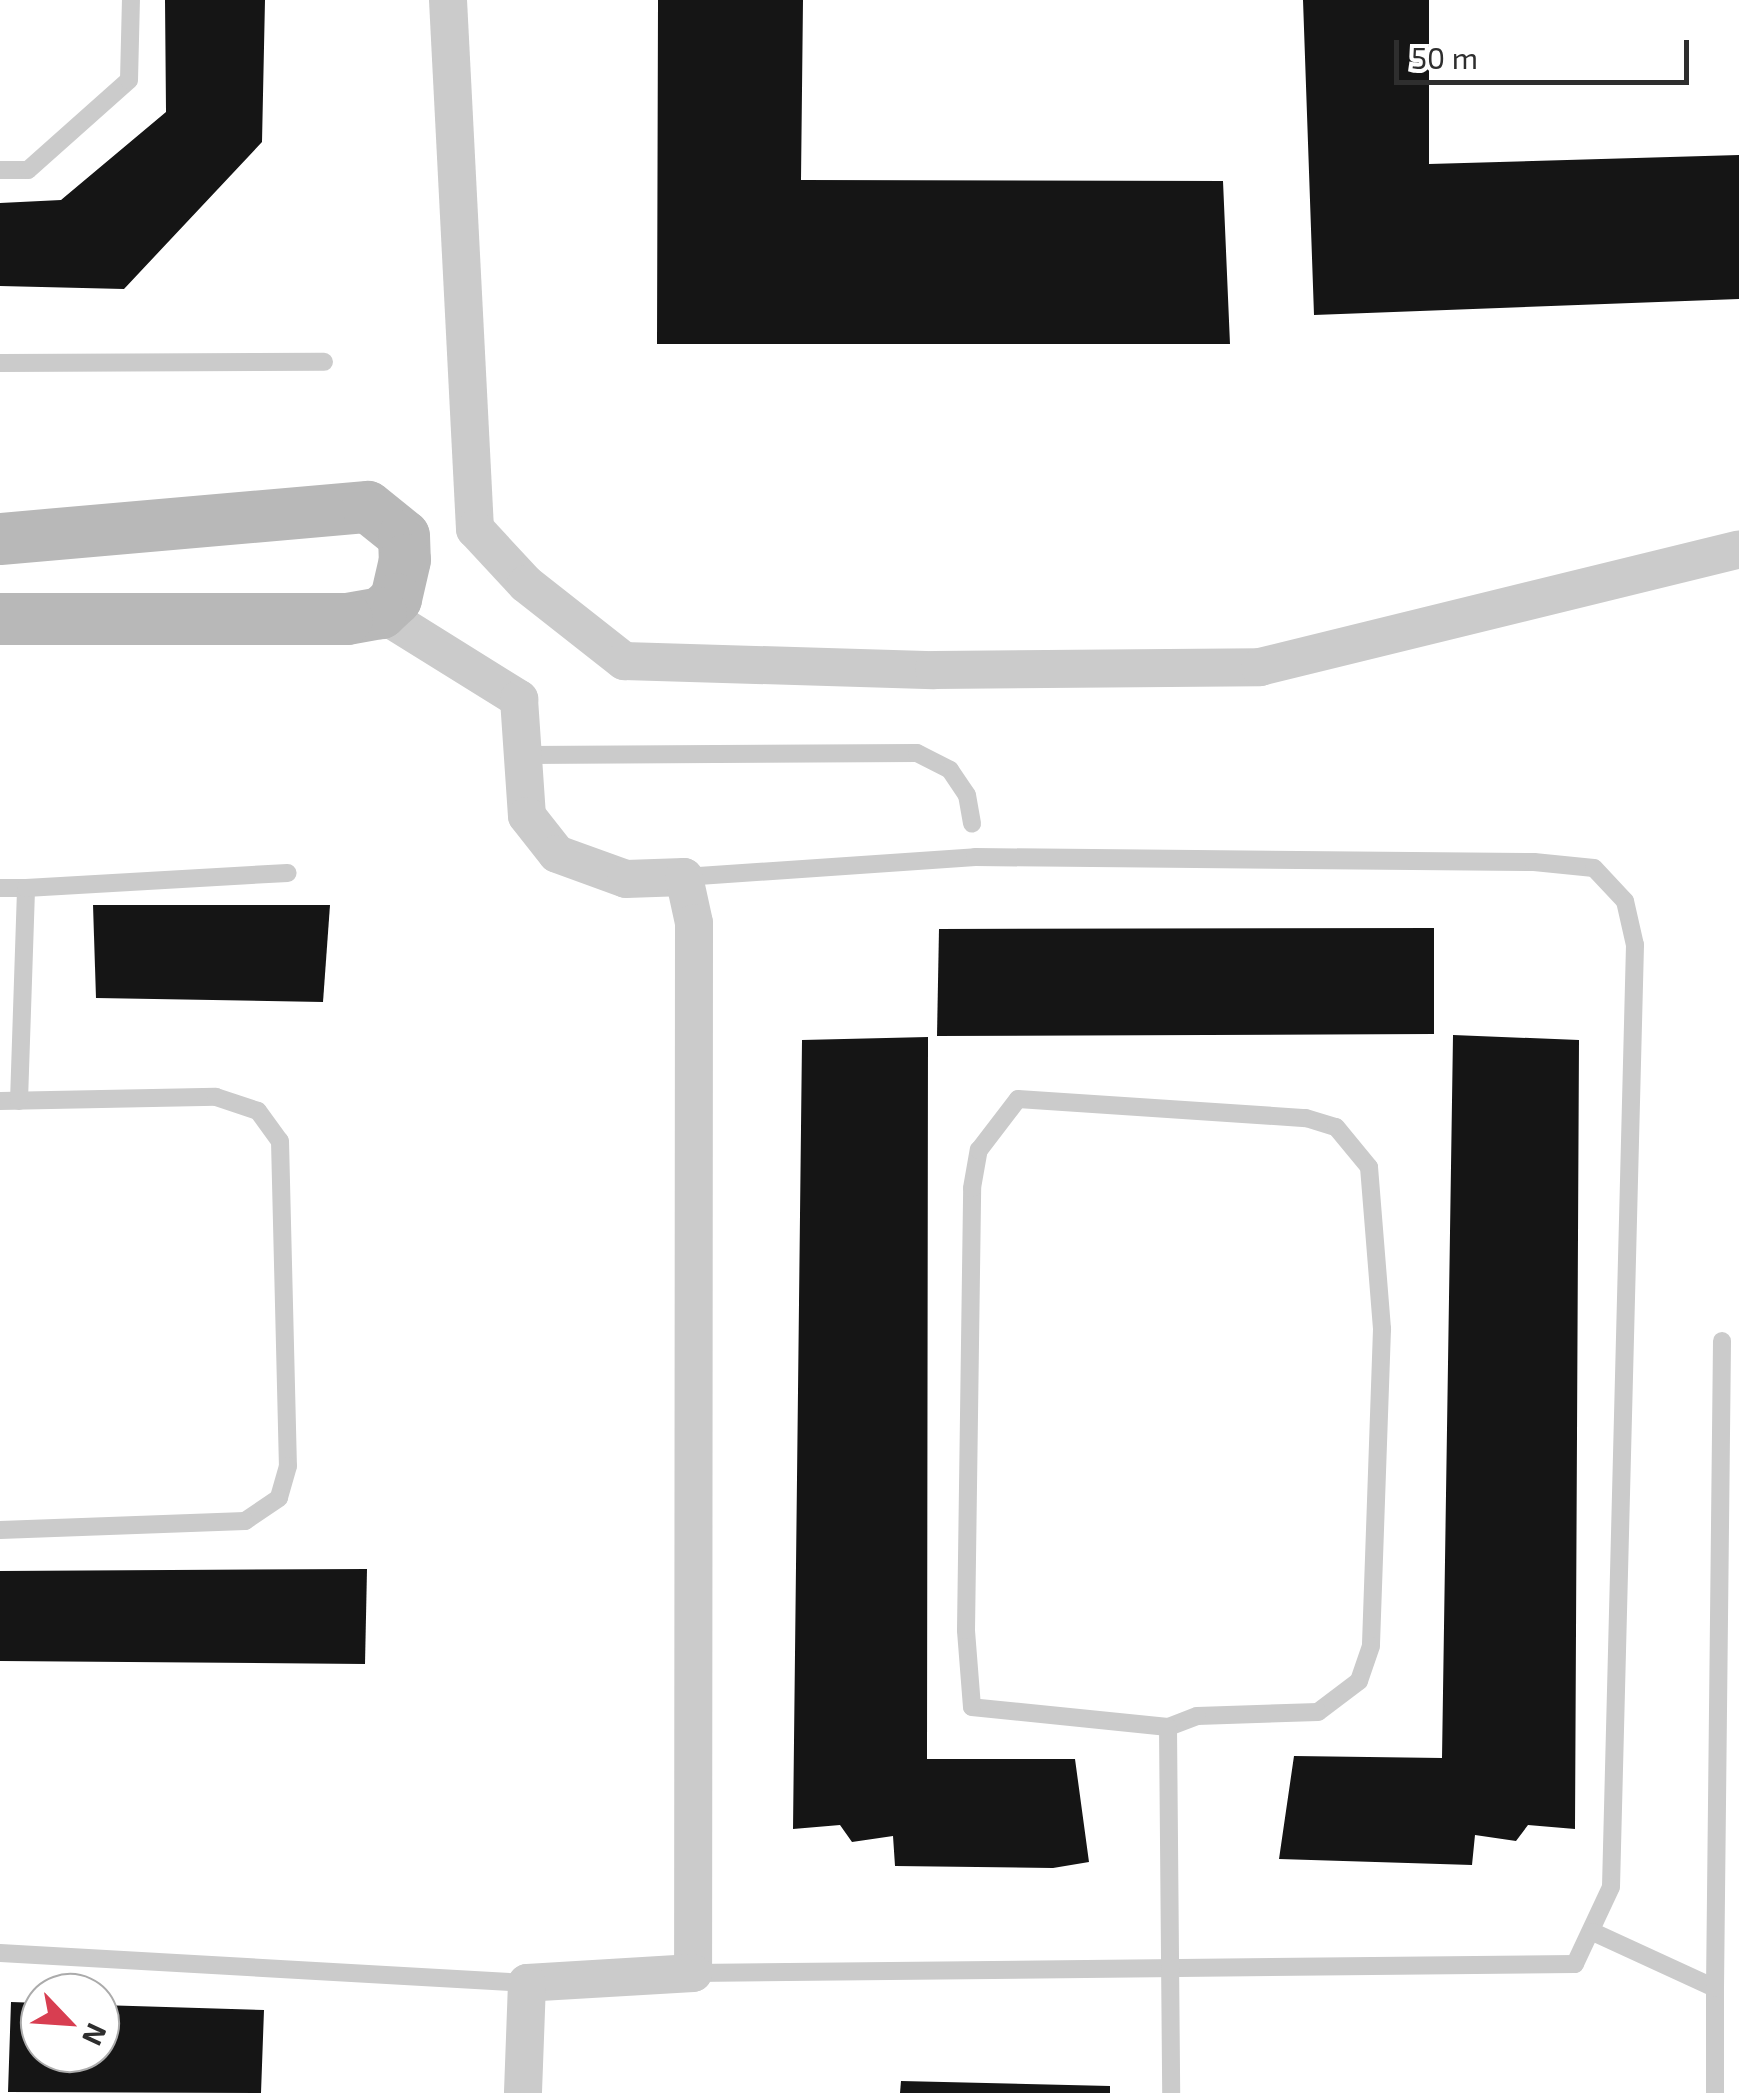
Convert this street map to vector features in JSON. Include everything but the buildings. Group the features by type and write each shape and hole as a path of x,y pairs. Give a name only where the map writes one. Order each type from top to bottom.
{"street":[{"path":"448,0 475,529 526,584 624,660 934,670 1260,667 1739,549"},
{"path":"0,539 368,507 404,536 403,579 396,599 380,613 320,621 0,620"},
{"path":"380,613 519,698 526,816 556,854 626,879 684,876 694,922 693,1973 527,1983 523,2093"}],"lane":[{"path":"0,170 28,170 128,80 131,0"},
{"path":"0,362 324,362"},
{"path":"525,755 917,754 950,770 968,796 972,824"},
{"path":"684,876 975,857 1534,862 1594,868 1625,901 1636,945 1611,1887 1575,1964 1173,1973 693,1973"},
{"path":"0,888 288,874"},
{"path":"0,1530 245,1522 279,1498 288,1466 280,1141 258,1111 216,1097 10,1101 26,888"},
{"path":"1018,1098 1306,1118 1336,1127 1369,1166 1382,1329 1372,1646 1359,1681 1318,1712 1197,1716 1168,1726 972,1707 966,1630 972,1188 979,1150 1018,1098"},
{"path":"1715,2093 1722,1341"},
{"path":"1168,1726 1171,2093"},
{"path":"1593,1932 1715,1988"},
{"path":"0,1953 527,1983"}]}
